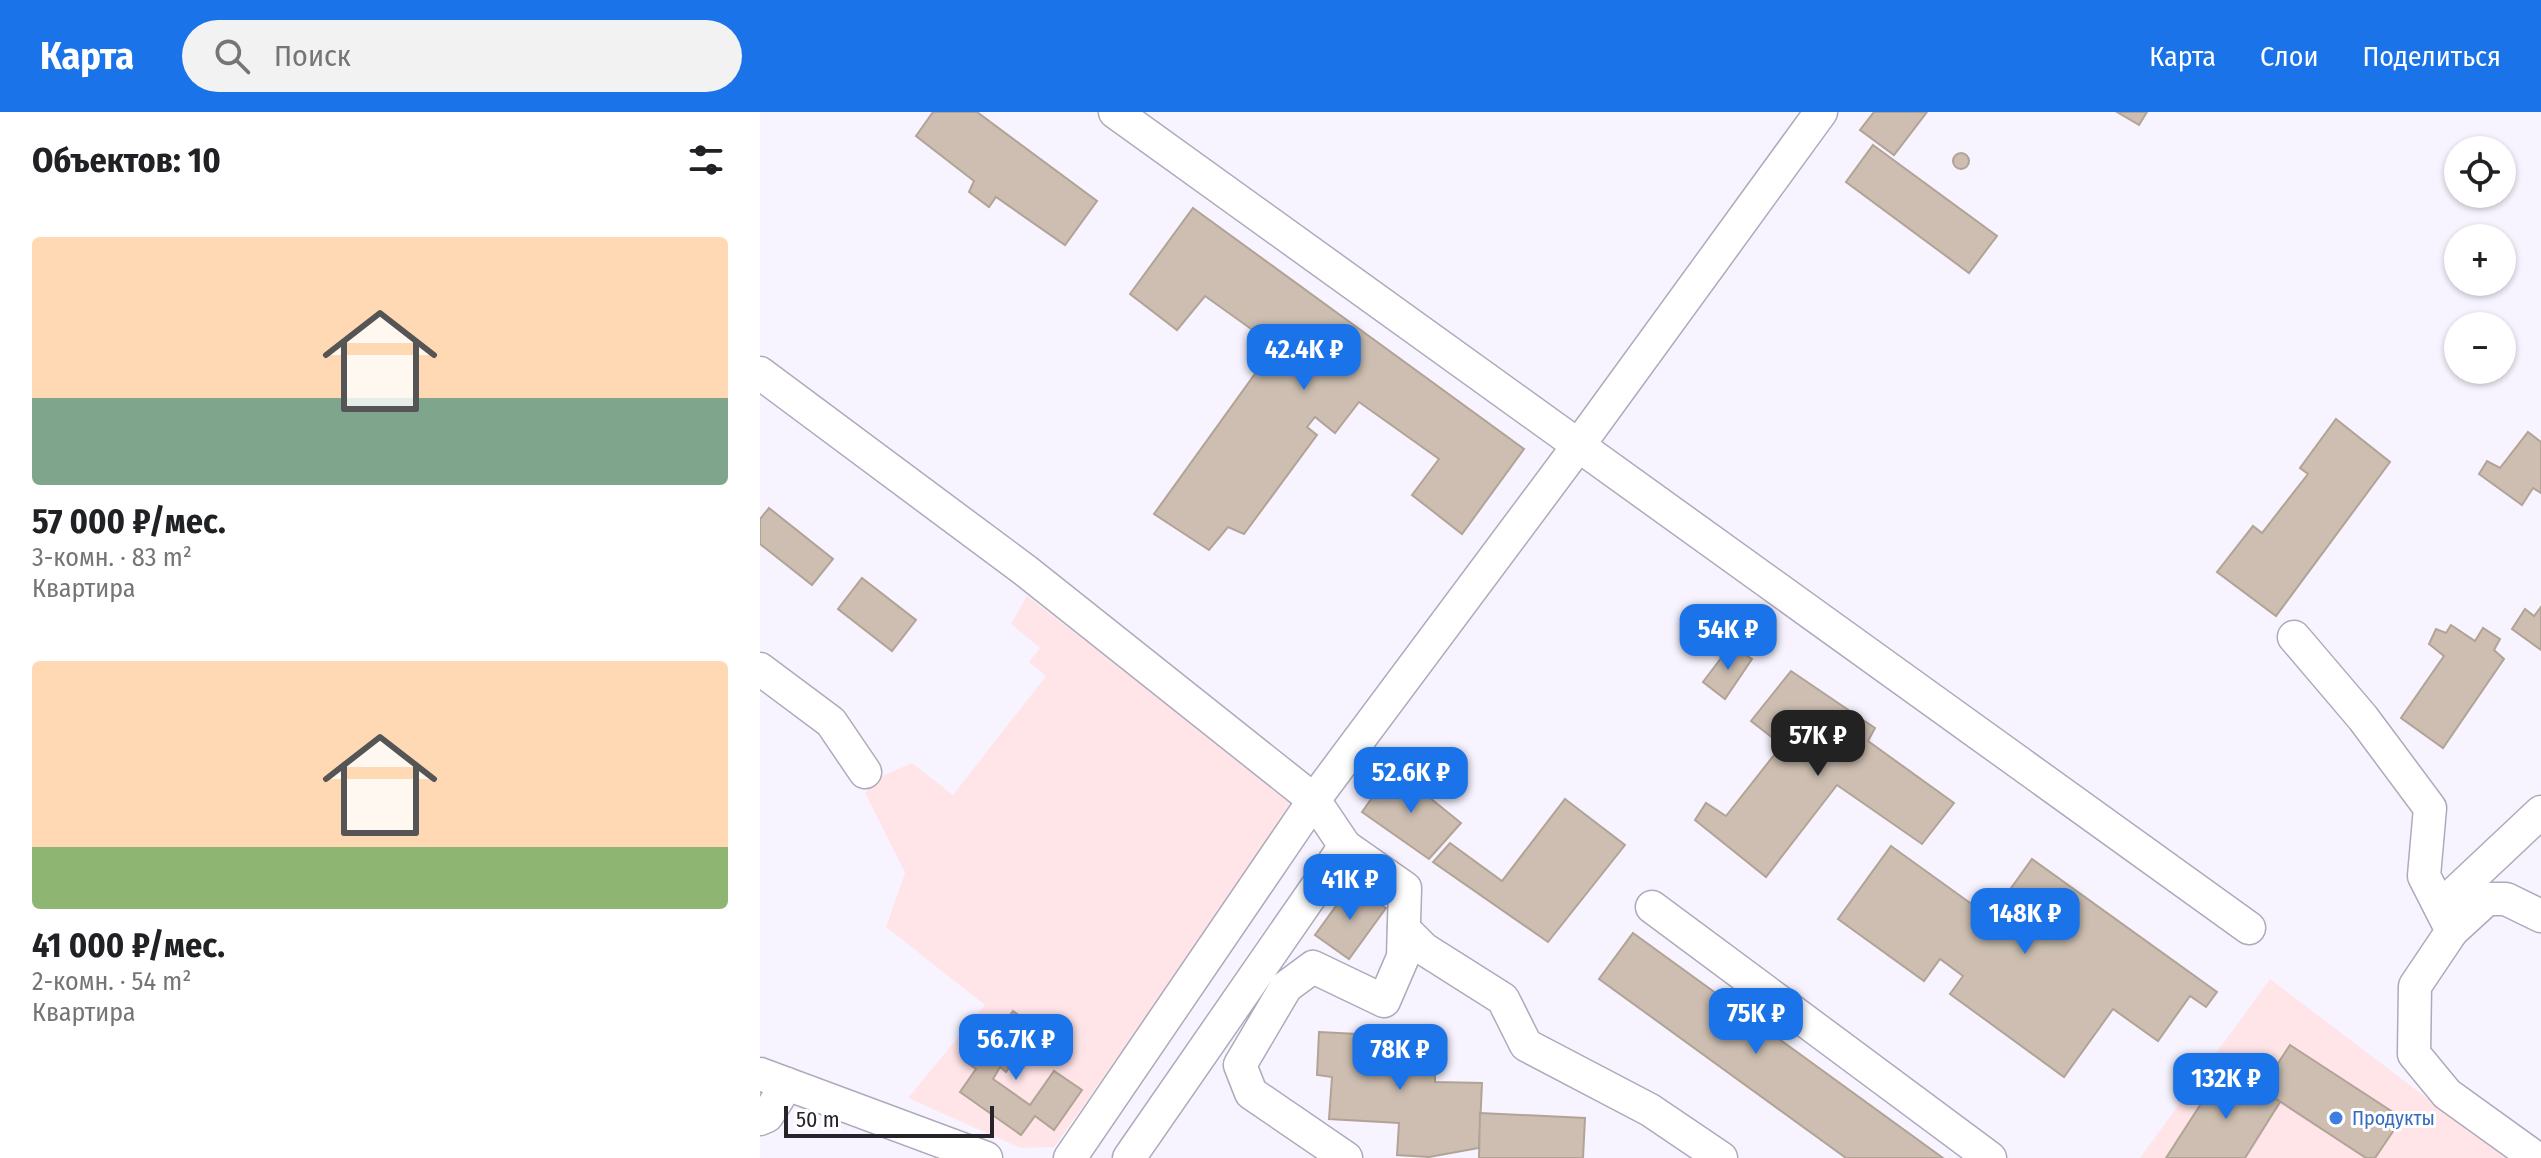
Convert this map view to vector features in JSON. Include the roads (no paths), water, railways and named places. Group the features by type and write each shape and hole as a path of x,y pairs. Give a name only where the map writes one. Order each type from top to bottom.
{"street":[{"path":"1115,112 2249,928"},
{"path":"1070,1158 1314,800 1578,446 1821,112"},
{"path":"760,373 1026,571 1314,800 1345,846 1405,888 1403,957 1384,1001 1313,967 1286,987 1240,1065 1251,1093 1346,1158"},
{"path":"2294,637 2363,718 2430,808 2424,876 2446,919"},
{"path":"760,669 831,722 865,772"},
{"path":"2536,1158 2447,1094 2414,1054 2415,986 2446,919 2541,812"},
{"path":"1129,1158 1345,846"},
{"path":"2446,919 2487,899 2506,899 2541,916"},
{"path":"1652,907 1990,1158"},
{"path":"1404,929 1424,949 1503,999 1526,1045 1650,1110 1721,1158"},
{"path":"760,1119 767,1116 774,1079 986,1158"}],"place":[{"name":"Продукты","path":"2336,1118"}]}
